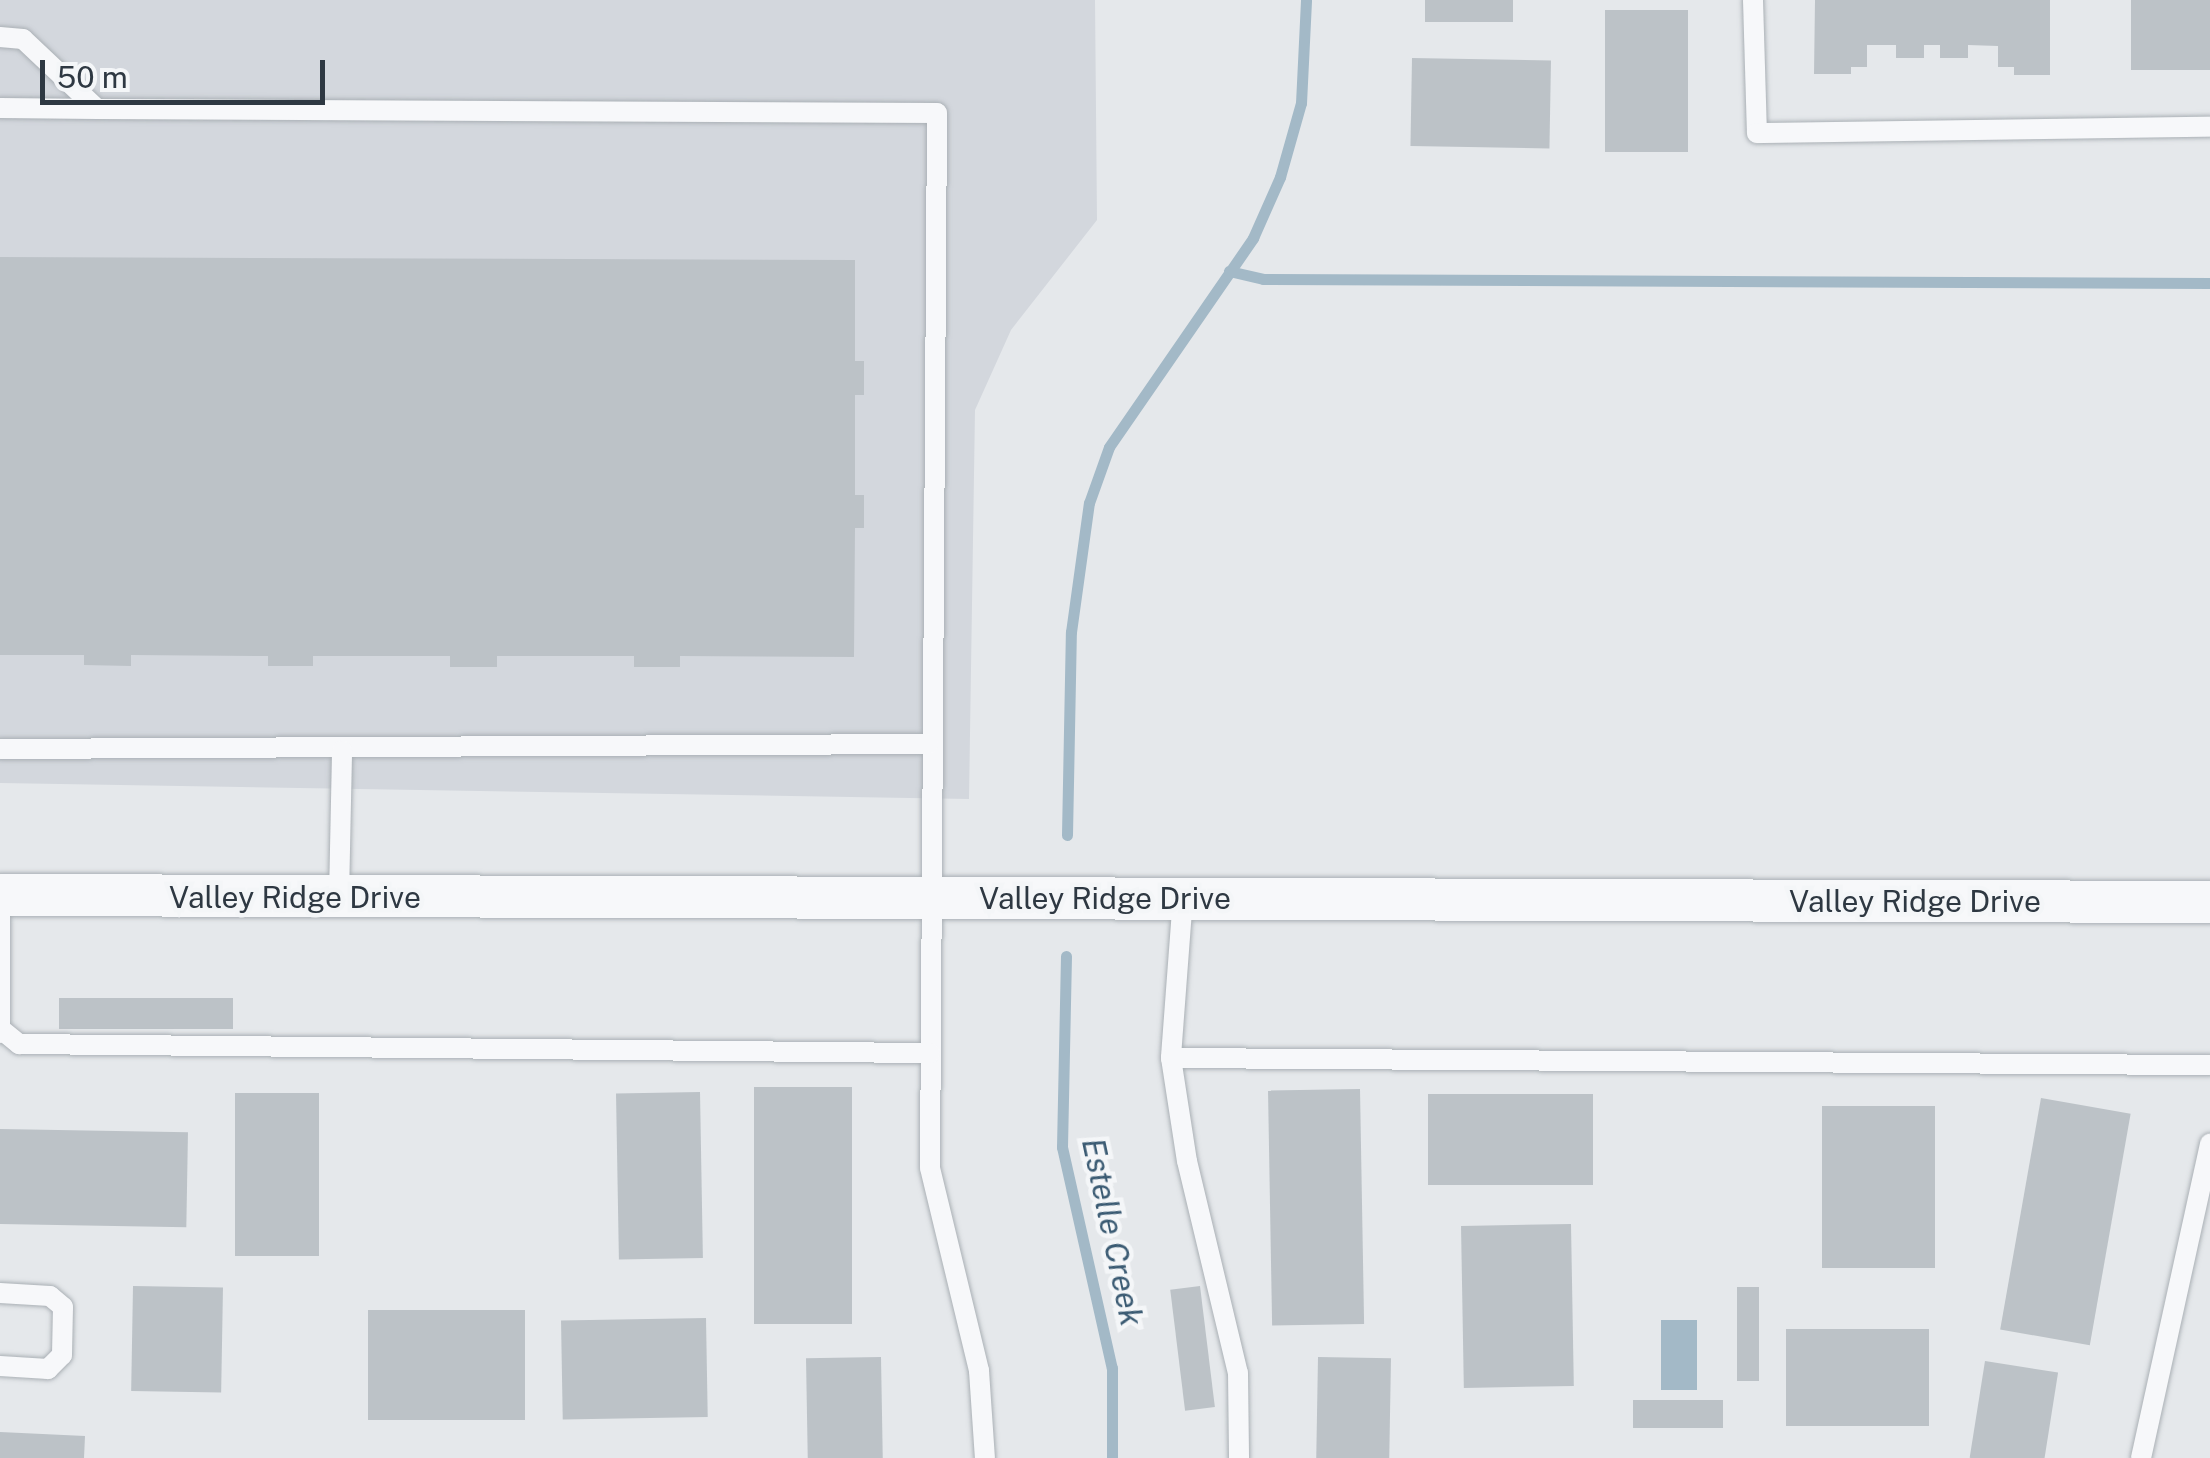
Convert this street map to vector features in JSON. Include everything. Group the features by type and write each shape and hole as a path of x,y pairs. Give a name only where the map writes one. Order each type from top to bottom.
{"street":[{"name":"Valley Ridge Drive","path":"0,895 2210,902"}],"lane":[{"path":"1753,0 1757,134 2210,126"},
{"path":"0,37 23,39 97,110"},
{"path":"0,108 937,112 928,744 932,898 930,1168 979,1370 984,1458"},
{"path":"0,749 342,751 928,744"},
{"path":"340,897 342,751"},
{"path":"1184,898 1171,1058 1186,1161 1238,1373 1239,1458"},
{"path":"0,908 2,1032 19,1044 930,1053"},
{"path":"1171,1058 2210,1064"},
{"path":"2142,1458 2210,1143"},
{"path":"0,1294 50,1296 63,1307 62,1355 48,1369 0,1366"}],"shaded area":[{"path":"0,0 1095,0 1097,220 1011,330 975,410 969,799 0,783"}],"water":[{"path":"1661,1320 1697,1320 1697,1390 1661,1390"}],"building":[{"path":"1425,0 1513,0 1513,22 1425,22"},
{"path":"1815,0 2050,0 2050,75 2014,75 2014,67 1998,67 1998,46 1968,45 1968,58 1940,58 1940,45 1924,45 1924,58 1896,58 1896,45 1867,45 1867,67 1851,67 1851,74 1814,74"},
{"path":"2131,0 2210,0 2210,70 2131,70"},
{"path":"1605,10 1688,10 1688,152 1605,152"},
{"path":"1412,58 1551,60 1549,148 1410,146"},
{"path":"0,257 855,260 855,361 864,361 864,395 855,395 855,495 864,495 864,528 855,528 854,657 680,656 680,667 634,667 634,656 497,656 497,667 450,667 450,656 313,656 313,666 268,666 268,656 131,655 131,666 84,665 84,655 0,655"},
{"path":"59,998 233,998 233,1029 59,1029"},
{"path":"754,1087 852,1087 852,1324 754,1324"},
{"path":"1360,1089 1364,1324 1272,1326 1268,1091"},
{"path":"700,1092 703,1258 619,1259 616,1093"},
{"path":"235,1093 319,1093 319,1256 235,1256"},
{"path":"1428,1094 1593,1094 1593,1185 1428,1185"},
{"path":"2041,1098 2131,1114 2090,1345 2000,1329"},
{"path":"1822,1106 1935,1106 1935,1268 1822,1268"},
{"path":"0,1129 188,1132 186,1227 0,1224"},
{"path":"1571,1224 1574,1386 1464,1388 1461,1226"},
{"path":"133,1286 223,1288 221,1393 131,1391"},
{"path":"1200,1286 1215,1407 1185,1411 1170,1290"},
{"path":"1737,1287 1759,1287 1759,1381 1737,1381"},
{"path":"368,1310 525,1310 525,1420 368,1420"},
{"path":"706,1318 708,1417 563,1420 561,1321"},
{"path":"1786,1329 1929,1329 1929,1426 1786,1426"},
{"path":"881,1357 883,1458 808,1458 806,1358"},
{"path":"1318,1357 1391,1358 1389,1458 1316,1458"},
{"path":"1985,1361 2058,1373 2045,1458 1970,1458"},
{"path":"1633,1400 1723,1400 1723,1428 1633,1428"},
{"path":"0,1432 85,1436 84,1458 0,1458"}],"waterway":[{"path":"1067,835 1071,632 1089,503 1109,447 1253,238 1280,177 1301,103 1306,0"},
{"path":"1229,271 1263,279 2210,283"},
{"name":"Estelle Creek","path":"1066,956 1062,1147 1112,1368 1112,1458"}]}
